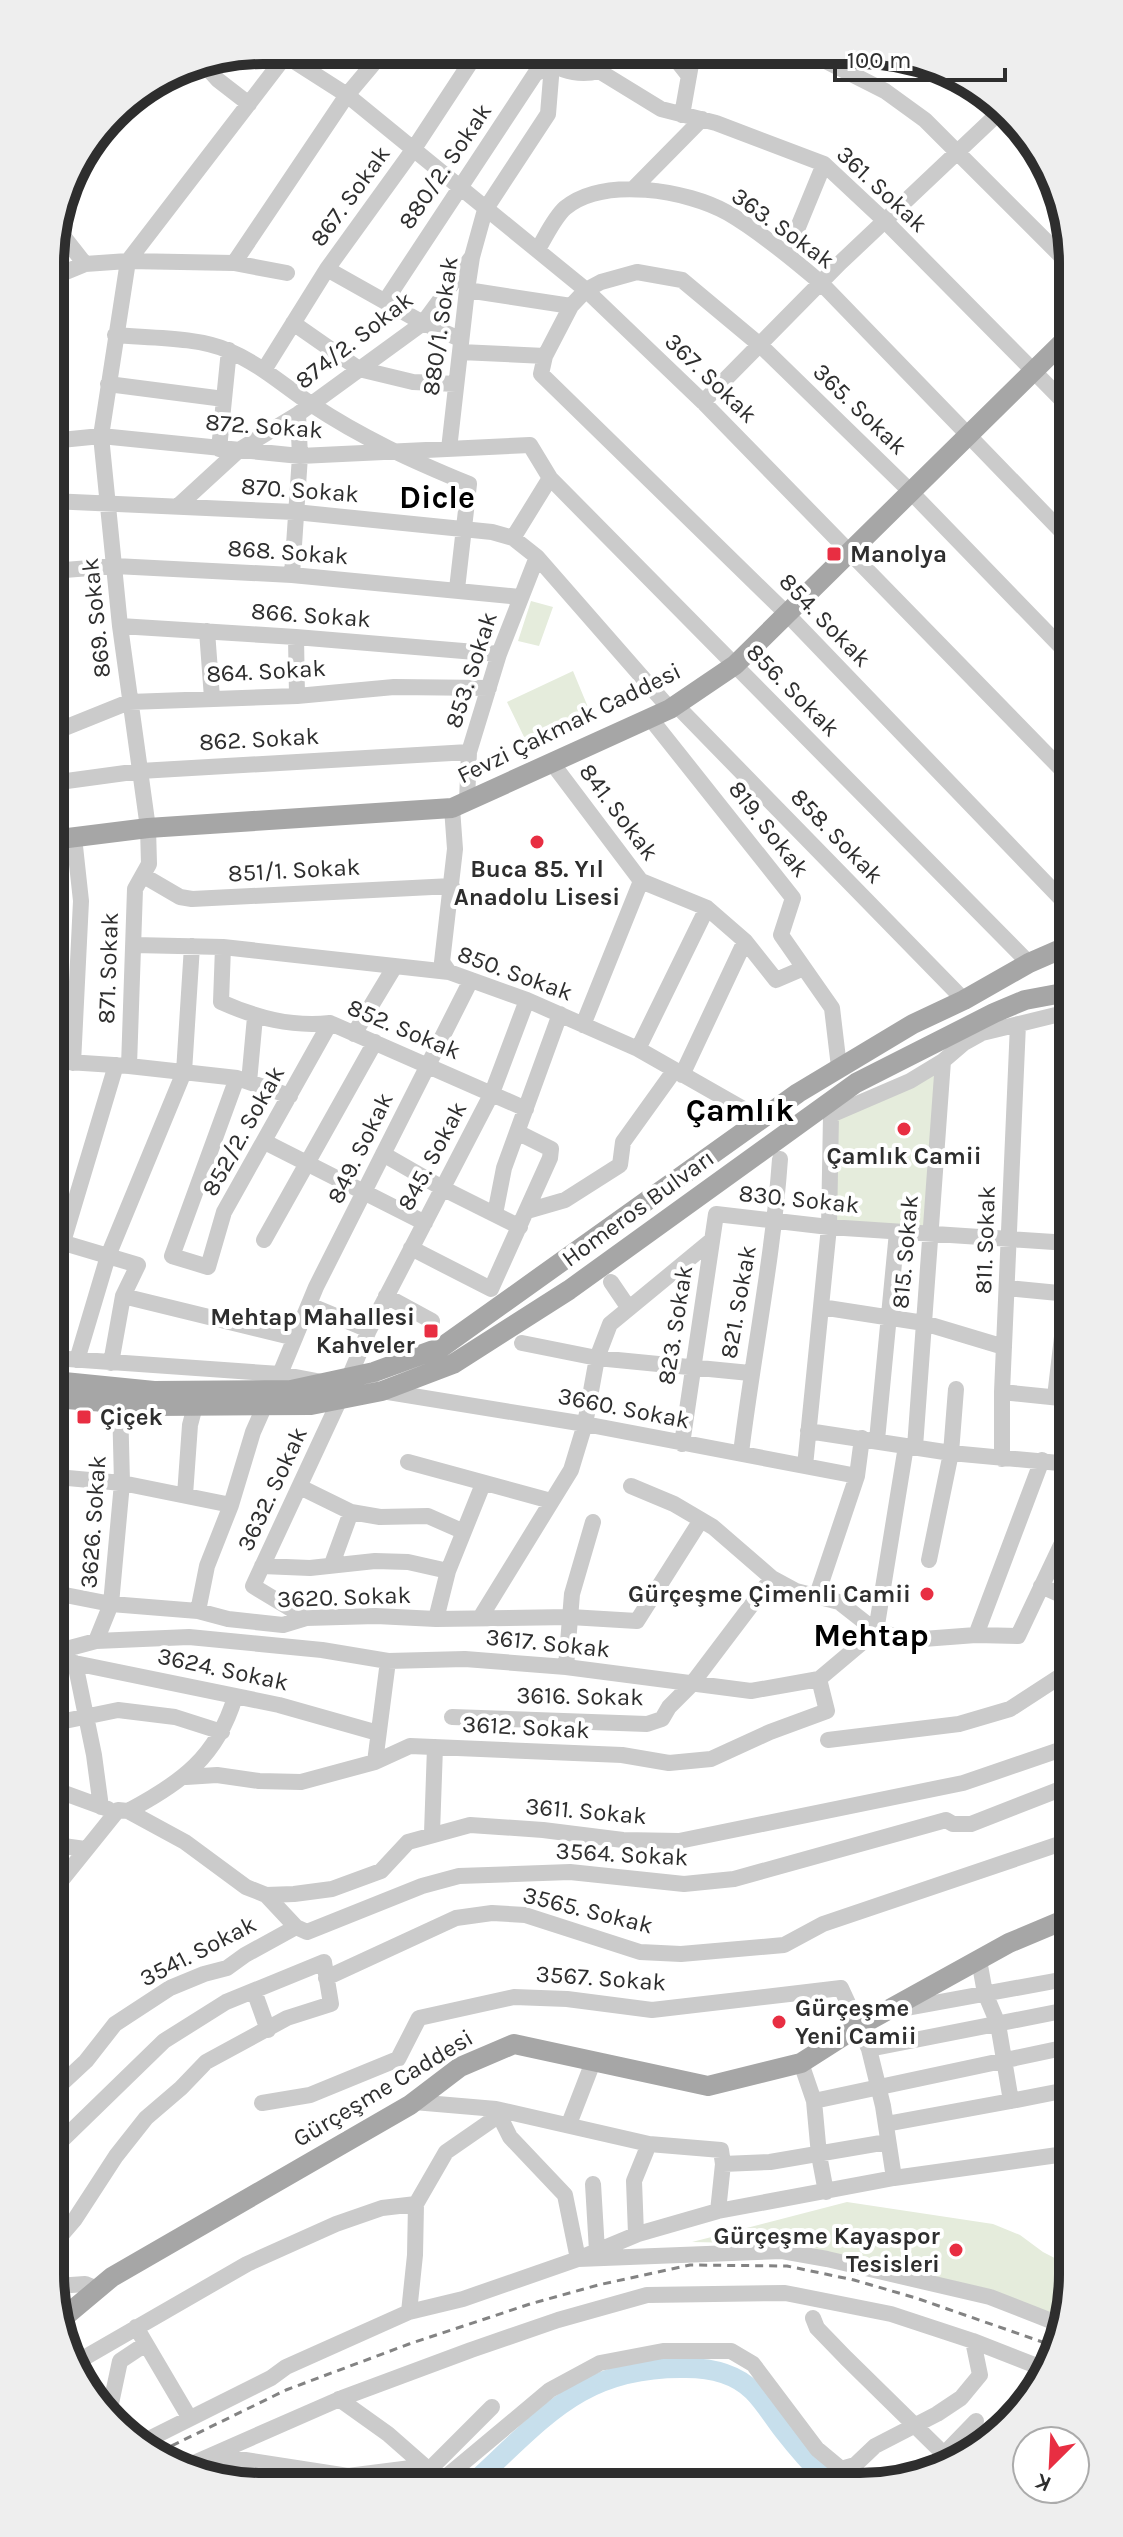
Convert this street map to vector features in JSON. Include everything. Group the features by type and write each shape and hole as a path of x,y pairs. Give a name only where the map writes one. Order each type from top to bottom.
{"main road":[{"name":"Fevzi Çakmak Caddesi","path":"64,838 148,828 460,805 673,707 735,665 1059,346"},
{"name":"Homeros Bulvarı","path":"448,1356 761,1119 839,1067 913,1024 1059,950"},
{"name":"Homeros Bulvarı","path":"448,1356 569,1290 856,1083 940,1039 1025,1000 1059,994"},
{"path":"940,1039 982,1033"},
{"path":"798,1124 831,1115"},
{"path":"64,1399 195,1406 311,1405 338,1387 448,1356"},
{"path":"64,1382 154,1391 338,1387 382,1391 448,1356"},
{"name":"Gürçeşme Caddesi","path":"69,2313 112,2277 414,2102 460,2067 514,2044 708,2086 801,2063 885,2011 1009,1943 1059,1922"}],"street":[{"path":"128,261 280,64"},
{"name":"367. Sokak","path":"303,64 347,95 586,290 703,402 1059,767"},
{"path":"234,263 347,95 373,64"},
{"name":"867. Sokak","path":"264,370 327,269 413,150 469,64"},
{"name":"880/2. Sokak","path":"386,300 535,74 550,64"},
{"name":"880/1. Sokak","path":"449,449 467,290 485,210 548,114 556,64"},
{"name":"361. Sokak","path":"562,64 572,73 599,71 661,109 774,143 824,164 886,222 1059,397"},
{"path":"599,71 604,64"},
{"path":"680,64 689,76"},
{"path":"682,115 691,64"},
{"path":"832,64 885,91 925,120 1058,253"},
{"path":"211,72 249,104"},
{"path":"703,402 821,283 995,117"},
{"path":"633,189 702,119"},
{"path":"787,254 824,164"},
{"name":"363. Sokak","path":"538,249 562,210 596,191 633,189 671,194 705,202 730,214 787,254 821,283 1059,529"},
{"path":"66,239 85,264"},
{"name":"874/2. Sokak","path":"177,507 239,450 304,409 423,323 472,257"},
{"path":"64,273 85,264 128,261 234,263 287,273"},
{"name":"869. Sokak","path":"128,261 101,436 129,702 148,828"},
{"path":"327,269 386,300 460,346 545,356 571,306 586,290"},
{"name":"365. Sokak","path":"586,290 601,282 637,272 682,280 760,345 910,491 1059,645"},
{"path":"467,290 571,306"},
{"path":"293,323 359,369 413,382 456,384"},
{"path":"115,335 211,344 229,350 264,370 304,409 393,453 449,449"},
{"path":"219,449 229,350"},
{"name":"854. Sokak","path":"545,356 541,374 787,614 1059,897"},
{"path":"108,384 224,399"},
{"path":"292,575 304,409"},
{"name":"872. Sokak","path":"64,440 101,436 300,456 393,453 469,484 462,529"},
{"name":"856. Sokak","path":"449,449 530,445 550,478 1029,963"},
{"path":"513,538 550,478"},
{"name":"870. Sokak","path":"64,501 295,512 492,532 513,538 537,557"},
{"path":"457,589 462,529"},
{"name":"853. Sokak","path":"449,972 442,962 469,752 499,654 537,557"},
{"name":"858. Sokak","path":"537,557 673,707 964,1000"},
{"name":"868. Sokak","path":"64,570 115,566 292,575 520,597"},
{"name":"866. Sokak","path":"120,626 499,654"},
{"path":"207,631 212,698"},
{"path":"296,637 297,696"},
{"name":"864. Sokak","path":"64,728 129,702 297,696 394,687 489,688"},
{"name":"819. Sokak","path":"650,718 793,898 781,935 832,1008 839,1067"},
{"name":"862. Sokak","path":"64,781 140,771 469,752"},
{"name":"841. Sokak","path":"552,763 641,881 583,1025"},
{"name":"871. Sokak","path":"64,1224 122,1065 134,945 135,889 149,864 148,828"},
{"path":"73,1063 81,901 74,837"},
{"name":"851/1. Sokak","path":"144,876 180,897 192,899 452,886"},
{"path":"641,881 707,908 745,941 776,980 804,968"},
{"path":"638,1049 707,908"},
{"path":"383,1154 495,1214 524,1219 565,1200 620,1165 624,1154 623,1142 678,1073 745,941"},
{"name":"850. Sokak","path":"134,945 223,947 449,972 527,1000 638,1049 761,1119"},
{"path":"77,1360 108,1256 184,1072 192,946"},
{"name":"852. Sokak","path":"223,947 221,1002 255,1017 305,1026 330,1023 526,1109"},
{"path":"354,1034 395,966"},
{"name":"849. Sokak","path":"280,1374 309,1305 471,980"},
{"name":"845. Sokak","path":"369,1330 492,1093 527,1000"},
{"path":"495,1214 504,1168 560,1014"},
{"path":"805,1466 829,1227 831,1115 910,1081 982,1033 1059,1014"},
{"path":"243,1080 255,1017"},
{"name":"852/2. Sokak","path":"243,1080 172,1256 208,1267 224,1212 330,1023"},
{"name":"811. Sokak","path":"1002,1459 1002,1392 1018,1024"},
{"path":"264,1240 375,1042"},
{"name":"815. Sokak","path":"876,1631 910,1447 932,1234 943,1061"},
{"path":"64,1062 122,1065 243,1080 290,1096"},
{"path":"411,1248 491,1289 550,1158 551,1149 517,1132"},
{"path":"265,1142 425,1223"},
{"name":"821. Sokak","path":"741,1453 750,1373 776,1222 780,1159"},
{"name":"830. Sokak","path":"716,1214 829,1227 1059,1243"},
{"name":"823. Sokak","path":"682,1444 716,1214"},
{"path":"817,1595 869,1439 890,1318 897,1232"},
{"path":"480,1618 571,1470 585,1424 597,1358 610,1324 712,1240"},
{"path":"64,1243 138,1265 123,1296 111,1363"},
{"path":"611,1282 628,1307"},
{"path":"1007,1288 1059,1293"},
{"path":"123,1296 295,1338"},
{"path":"386,1296 432,1321"},
{"path":"309,1305 369,1330"},
{"path":"821,1307 924,1323 1004,1347"},
{"name":"3632. Sokak","path":"306,1618 253,1586 300,1487 338,1387 369,1330"},
{"path":"522,1343 597,1358 750,1373"},
{"path":"64,1359 280,1374 338,1387"},
{"path":"929,1560 951,1453 956,1389"},
{"name":"3660. Sokak","path":"382,1391 585,1424 857,1476"},
{"path":"1002,1392 1059,1398"},
{"name":"3626. Sokak","path":"96,1641 111,1604 122,1483 120,1403"},
{"path":"198,1611 207,1566 265,1405"},
{"path":"185,1495 190,1425 195,1406"},
{"path":"808,1431 951,1453 1059,1462"},
{"path":"976,1635 1042,1460"},
{"path":"408,1462 551,1501"},
{"path":"64,1478 122,1483 231,1505"},
{"path":"436,1619 448,1571 483,1484"},
{"path":"631,1486 674,1504 701,1520 772,1578 796,1591 839,1602 876,1631 910,1640 976,1635 1018,1636 1059,1555"},
{"path":"300,1487 351,1512 380,1517 428,1516 462,1531"},
{"path":"332,1564 351,1512"},
{"name":"3620. Sokak","path":"64,1595 111,1604 198,1611 228,1619 283,1625 306,1618 376,1616 436,1619 570,1617 637,1621 701,1520"},
{"path":"566,1667 572,1594 593,1522"},
{"path":"262,1566 310,1568 375,1561 408,1562 448,1571"},
{"name":"3616. Sokak","path":"452,1717 647,1724 662,1719 772,1578"},
{"path":"1041,1586 1059,1594"},
{"path":"819,1679 876,1631"},
{"name":"3617. Sokak","path":"64,1650 96,1641 189,1637 322,1650 388,1661 465,1659 566,1667 751,1691 819,1679"},
{"name":"3624. Sokak","path":"64,1661 279,1705 378,1733"},
{"path":"375,1762 388,1661"},
{"path":"75,1663 87,1716 116,1809"},
{"path":"828,1740 959,1724 1010,1709 1059,1677"},
{"name":"3612. Sokak","path":"186,1777 217,1775 259,1781 301,1782 375,1762 410,1746 622,1755 669,1763 711,1759 827,1711 819,1679"},
{"path":"64,1877 116,1809 186,1777 222,1732 235,1697"},
{"path":"64,1721 118,1710 175,1717 222,1732"},
{"path":"432,1833 435,1747"},
{"name":"3611. Sokak","path":"266,1895 332,1889 381,1871 408,1842 470,1825 623,1840 679,1841 963,1783 1059,1750"},
{"name":"3564. Sokak","path":"302,1930 422,1886 459,1876 570,1872 684,1884 734,1879 946,1820 953,1824 971,1824 1059,1790"},
{"path":"64,1793 116,1809 185,1842 246,1887 266,1895 302,1930"},
{"name":"3565. Sokak","path":"64,2138 164,2041 226,2002 325,1970 456,1918 492,1913 525,1915 640,1952 681,1954 779,1946 803,1937 823,1924 1059,1844"},
{"path":"64,1846 85,1849"},
{"name":"3541. Sokak","path":"64,2081 86,2061 115,2024 170,1988 227,1968 245,1955 302,1930"},
{"path":"979,1960 985,1993 998,2024 1011,2101"},
{"path":"64,2232 146,2118 206,2062 287,2018 331,2004 325,1970"},
{"path":"885,2011 1059,1980"},
{"name":"3567. Sokak","path":"262,2103 310,2095 398,2059 419,2018 514,1997 567,1999 652,2010 841,1988 859,2026"},
{"path":"254,1991 268,2030"},
{"path":"869,2049 1059,2012"},
{"path":"859,2026 879,2085 894,2178"},
{"path":"814,2101 1059,2048"},
{"path":"569,2124 593,2062"},
{"path":"801,2063 814,2101 826,2192"},
{"path":"723,2164 819,2155 886,2133 1059,2092"},
{"path":"414,2102 569,2124 649,2144 721,2150 723,2164 718,2211"},
{"path":"409,2312 416,2204 446,2152 497,2113"},
{"path":"497,2113 510,2137 565,2195 578,2259"},
{"path":"636,2234 634,2181 649,2144"},
{"path":"150,2438 271,2378 286,2367 409,2312 463,2299 578,2259 636,2234 718,2211 894,2178 1059,2155"},
{"path":"593,2184 597,2251"},
{"path":"83,2358 247,2264 336,2224 382,2208 416,2204"},
{"path":"578,2259 782,2251 990,2297 1053,2322"},
{"path":"65,2285 85,2284 97,2289"},
{"path":"198,2461 339,2399 543,2325 647,2295 785,2293 891,2314 1036,2366"},
{"path":"813,2318 817,2328 943,2454"},
{"path":"136,2327 189,2417"},
{"path":"442,2473 550,2390 600,2363 663,2351 731,2351 753,2364 817,2449 841,2469 855,2465 875,2446 961,2398 980,2375 973,2341"},
{"path":"111,2402 120,2361 144,2345"},
{"path":"339,2399 388,2434 430,2473"},
{"path":"439,2473 492,2407"},
{"path":"957,2447 976,2421"},
{"path":"212,2455 329,2473"},
{"path":"372,2473 411,2468 423,2473"}],"green space":[{"path":"531,601 553,607 539,646 518,641"},
{"path":"573,671 590,712 526,741 507,702"},
{"path":"943,1061 932,1234 829,1227 831,1115"},
{"path":"847,2202 993,2224 1020,2235 1059,2260 1055,2313 1054,2316 991,2293 796,2244 692,2242"}],"waterway":[{"path":"483,2473 545,2417 592,2386 619,2376 650,2370 686,2368 722,2373 746,2385 820,2473"}],"railway":[{"path":"168,2448 286,2390 409,2344 530,2304 690,2265 787,2266 854,2280 1046,2343"}],"place":[{"name":"Manolya","path":"834,554"},
{"name":"Buca 85. Yıl Anadolu Lisesi","path":"537,842"},
{"name":"Çamlık Camii","path":"904,1129"},
{"name":"Mehtap Mahallesi Kahveler","path":"431,1331"},
{"name":"Çiçek","path":"84,1417"},
{"name":"Gürçeşme Çimenli Camii","path":"927,1594"},
{"name":"Gürçeşme Yeni Camii","path":"779,2022"},
{"name":"Gürçeşme Kayaspor Tesisleri","path":"956,2250"}],"district":[{"name":"Dicle","path":"437,497"},
{"name":"Çamlık","path":"740,1110"},
{"name":"Mehtap","path":"871,1635"}]}
